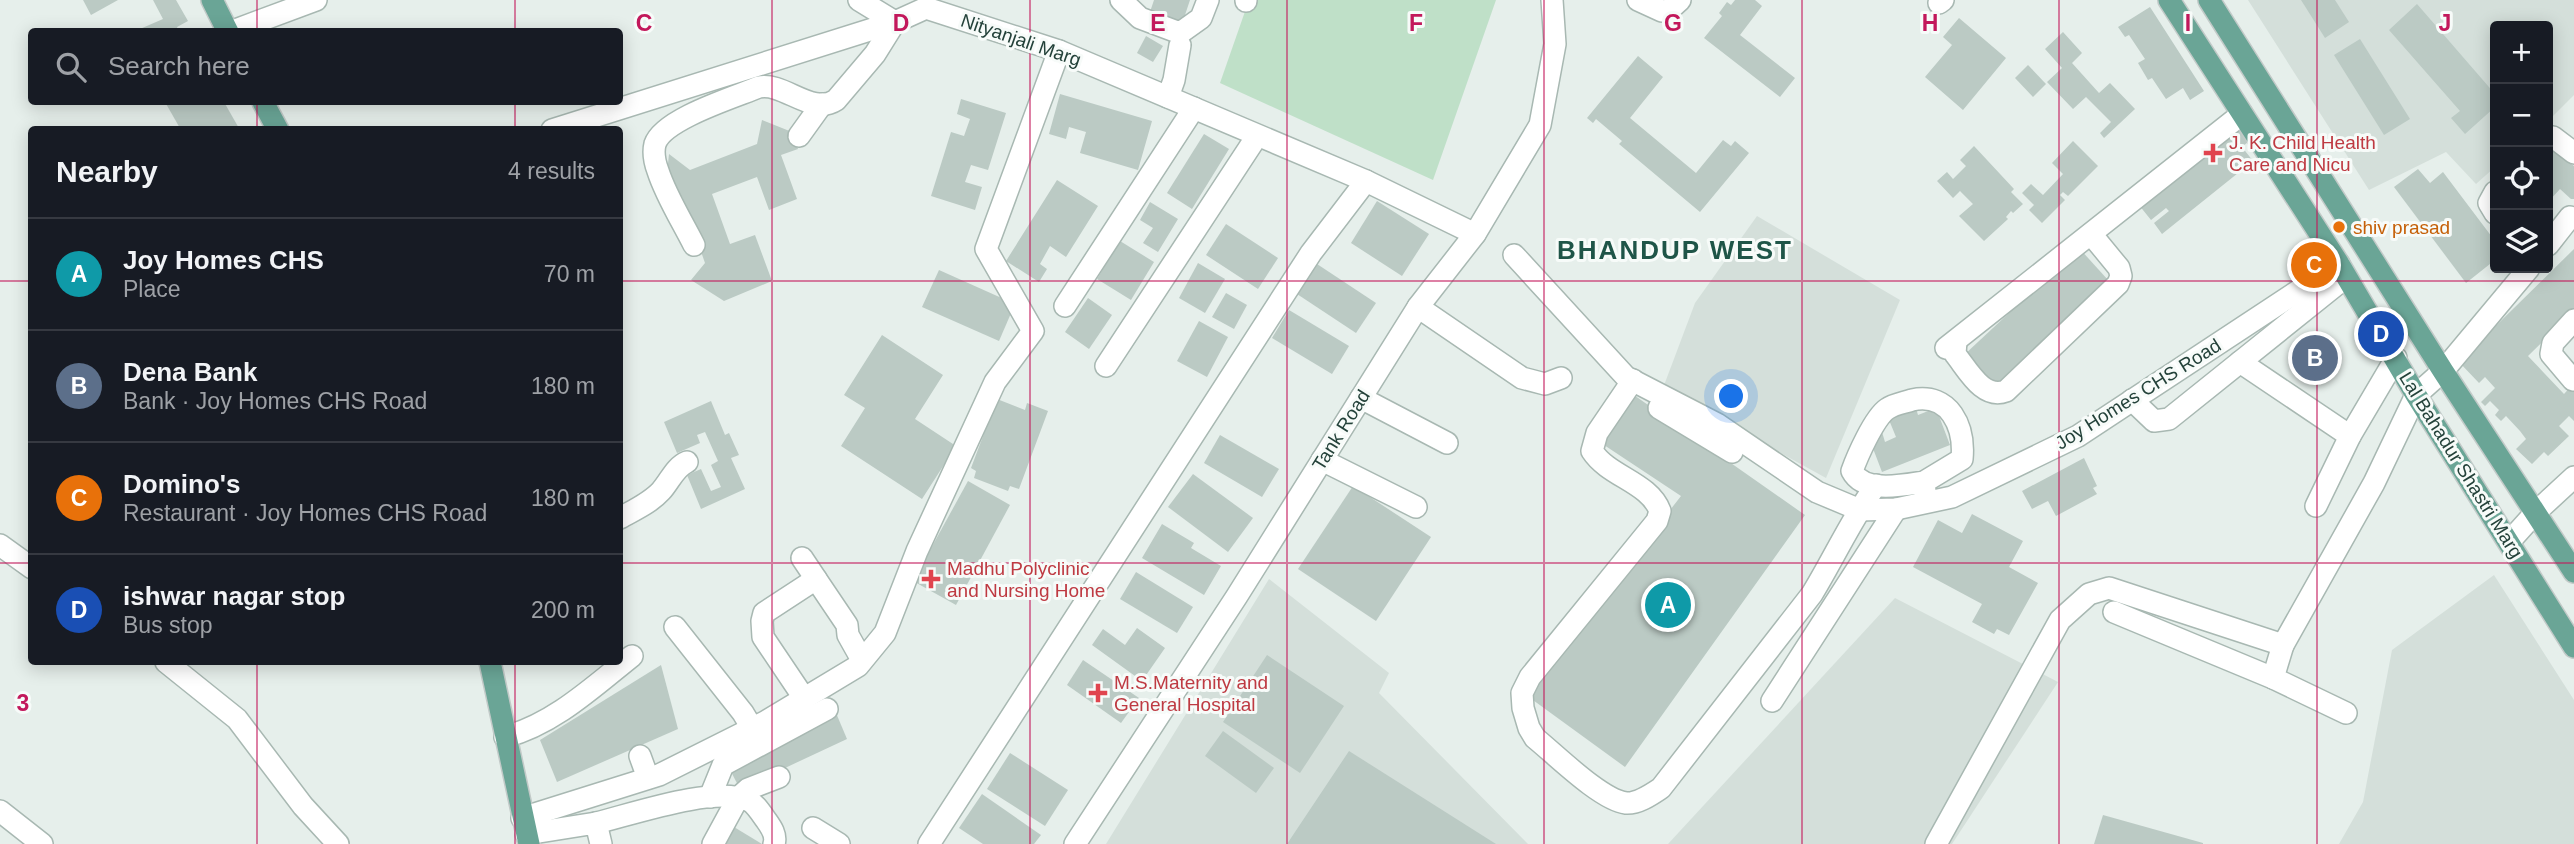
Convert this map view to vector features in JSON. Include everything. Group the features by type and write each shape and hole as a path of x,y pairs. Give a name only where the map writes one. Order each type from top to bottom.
{"main road":[{"path":"212,0 227,28"},
{"name":"Lal Bahadur Shastri Marg","path":"2169,0 2343,271 2416,395 2574,647"},
{"name":"Lal Bahadur Shastri Marg","path":"2209,0 2443,371 2574,572"},
{"path":"265,105 276,126"},
{"path":"491,665 526,832"}],"street":[{"path":"240,28 316,0"},
{"path":"694,245 658,171 654,153 656,142 663,132 677,122 759,87 768,85 822,104 836,100 875,54 895,23 859,0"},
{"path":"1121,0 1140,18 1180,33 1201,18 1208,0"},
{"name":"Tank Road","path":"1074,844 1237,596 1418,307 1475,234 1540,125 1555,44 1552,0"},
{"path":"1638,0 1662,10 1669,10 1680,0"},
{"name":"Nityanjali Marg","path":"565,126 895,23 926,4 1059,51 1366,181 1475,234"},
{"path":"1168,97 1181,45"},
{"path":"526,832 636,771 752,728 858,666 886,633 917,551 995,382 1033,331 986,249 1059,51"},
{"path":"799,136 822,104"},
{"path":"1065,306 1194,108"},
{"path":"2091,234 2119,268 2122,276 2118,284 2006,391 1998,394 1986,391 1955,354 1951,344 2242,114"},
{"path":"1106,366 1257,136"},
{"path":"2553,137 2574,153"},
{"path":"929,844 1311,253 1366,181"},
{"path":"2553,237 2570,217"},
{"path":"1514,255 1626,377 1630,385 1731,452"},
{"path":"2132,400 2154,421 2169,419 2240,362 2343,271"},
{"name":"Joy Homes CHS Road","path":"1930,489 2078,436 2343,271"},
{"path":"2273,678 2283,645 2374,483 2416,395 2443,371 2525,273"},
{"path":"1418,307 1522,378 1545,384 1561,378"},
{"path":"2573,377 2551,355 2553,343 2574,320"},
{"path":"2316,506 2350,436 2396,358"},
{"path":"2240,362 2350,436"},
{"path":"1630,385 1717,424 1817,492 1860,510 1930,489"},
{"path":"1630,385 1597,433 1592,451 1600,463 1656,499 1660,511 1657,521 1530,677 1522,693 1529,728 1535,738 1603,794 1627,803 1648,797 1661,788 1812,594 1832,562 1847,528 1876,485"},
{"path":"1772,701 1930,489 1963,449 1953,412 1942,403 1926,397 1895,404 1884,411 1856,459 1852,471 1860,481 1876,485 1930,489"},
{"path":"1361,398 1447,443"},
{"path":"1322,460 1416,507"},
{"path":"623,516 661,492 681,465 687,462"},
{"path":"2508,542 2574,477"},
{"path":"0,545 28,565"},
{"path":"802,558 847,625 848,635 862,660"},
{"path":"804,698 763,637 762,621 764,613 816,579"},
{"path":"1936,844 2060,620 2089,594 2109,588 2283,645"},
{"path":"2114,612 2273,678 2346,713"},
{"path":"675,627 752,728"},
{"path":"623,660 632,656"},
{"path":"170,665 237,719 303,806 338,844"},
{"path":"505,737 529,730 555,715 610,667"},
{"path":"710,797 723,765 827,709"},
{"path":"713,844 738,798 748,789 779,777"},
{"path":"526,832 596,823 723,794 749,800 770,825 776,838 774,844"},
{"path":"0,811 42,844"},
{"path":"596,823 601,844"},
{"path":"813,828 839,844"}],"shaded area":[{"path":"2248,0 2574,0 2574,95 2553,116 2553,21 2490,21 2490,171 2476,184 2446,152 2369,190"},
{"path":"1757,216 1900,300 1826,478 1663,388 1695,303"},
{"path":"2494,575 2574,700 2574,844 2339,844 2363,802 2392,650"},
{"path":"1269,579 1389,673 1379,693 1528,844 1106,844"},
{"path":"1895,598 2058,682 1952,844 1668,844"}],"green space":[{"path":"1249,0 1496,0 1433,180 1220,83"}],"building":[{"path":"83,0 118,0 91,15"},
{"path":"153,0 176,0 188,21 177,28 142,28 163,19"},
{"path":"1154,0 1190,0 1181,27 1149,15"},
{"path":"1735,0 1755,0 1762,6 1740,35 1795,78 1780,97 1704,38 1722,16 1719,13 1727,2 1731,5"},
{"path":"2301,0 2335,0 2349,22 2325,38"},
{"path":"2417,4 2490,88 2490,112 2465,134 2451,118 2460,111 2389,30"},
{"path":"2150,7 2204,91 2190,100 2183,88 2166,99 2152,78 2148,80 2138,63 2145,59 2129,35 2125,37 2118,27"},
{"path":"1959,18 2006,58 1963,110 1925,77 1952,45 1943,37"},
{"path":"2063,32 2082,53 2072,63 2099,93 2110,83 2135,109 2104,138 2100,133 2111,122 2086,97 2073,109 2047,82 2062,68 2045,49"},
{"path":"1146,36 1163,46 1153,62 1137,53"},
{"path":"2360,39 2410,119 2384,135 2334,55"},
{"path":"1638,56 1663,77 1630,118 1696,173 1723,140 1731,146 1735,141 1749,153 1700,212 1619,144 1622,141 1596,119 1593,123 1587,118"},
{"path":"2028,65 2046,84 2033,97 2015,78"},
{"path":"1060,94 1152,121 1138,170 1080,153 1086,132 1069,127 1066,139 1049,134"},
{"path":"961,99 1006,113 988,170 971,165 965,182 982,187 975,210 931,196 951,132 964,136 970,119 957,114"},
{"path":"167,105 226,105 238,126 179,126"},
{"path":"762,120 792,132 798,149 781,155 797,199 769,210 757,177 712,194 730,244 755,235 772,281 724,301 691,280 705,263 682,197 666,182 669,154 690,170 757,144"},
{"path":"2236,126 2248,142 2242,147 2253,161 2162,234 2154,223 2169,211 2166,208 2151,220 2139,205 2169,181 2172,184 2197,164 2194,160"},
{"path":"1204,134 1229,149 1192,209 1167,193"},
{"path":"2073,141 2098,166 2068,196 2063,192 2060,195 2065,200 2042,223 2029,210 2034,205 2022,193 2031,184 2043,195 2063,174 2052,163"},
{"path":"1974,146 2014,189 2011,192 2023,204 2013,213 2011,211 2006,217 2008,219 1984,241 1959,216 1973,204 1960,191 1953,198 1937,181 1947,172 1953,179 1966,166 1960,160"},
{"path":"2553,150 2574,166 2574,199 2560,189 2553,197"},
{"path":"2418,169 2430,183 2443,172 2490,234 2490,264 2466,283 2394,187"},
{"path":"1057,180 1098,206 1066,257 1050,246 1040,264 1047,269 1039,282 1006,261"},
{"path":"1377,201 1429,234 1402,276 1351,243"},
{"path":"1150,202 1178,219 1158,252 1143,243 1153,228 1140,220"},
{"path":"1226,224 1278,258 1258,289 1206,255"},
{"path":"1120,241 1154,262 1131,300 1097,279"},
{"path":"2079,248 2108,280 1993,387 1964,355"},
{"path":"2574,249 2574,311 2528,356 2564,394 2574,383 2574,421 2569,416 2559,426 2569,436 2548,456 2544,452 2532,464 2516,449 2526,439 2520,431 2506,416 2501,421 2495,415 2499,410 2490,401 2485,406 2481,402 2495,388 2485,377 2479,383 2459,362 2550,273 2553,273 2553,270"},
{"path":"1198,263 1225,279 1205,313 1179,298"},
{"path":"1317,264 1376,303 1356,333 1297,294"},
{"path":"939,270 1015,304 999,341 922,307"},
{"path":"1226,293 1247,305 1234,329 1212,317"},
{"path":"1088,298 1112,315 1089,349 1065,332"},
{"path":"1289,310 1349,346 1332,374 1272,338"},
{"path":"1199,321 1228,337 1207,377 1177,361"},
{"path":"882,335 943,375 915,419 956,446 922,499 841,446 865,408 844,395"},
{"path":"1631,393 1805,515 1625,767 1526,695 1681,496 1601,443"},
{"path":"997,399 1025,410 1027,403 1048,411 1019,489 1010,486 1008,491 974,478 976,471 971,468"},
{"path":"711,401 725,435 729,433 739,455 731,458 745,489 701,509 687,475 701,469 711,491 721,487 711,465 718,461 705,432 697,435 700,443 677,453 664,422"},
{"path":"1915,405 1918,415 1936,408 1950,445 1882,472 1869,438 1882,432 1885,442 1896,437 1887,415"},
{"path":"1220,435 1279,469 1262,497 1204,463"},
{"path":"2084,458 2097,486 2093,488 2097,494 2056,516 2048,501 2032,509 2022,491"},
{"path":"1193,474 1253,518 1228,552 1168,507"},
{"path":"968,481 1010,505 956,605 913,581"},
{"path":"1353,486 1431,537 1376,621 1298,569"},
{"path":"1972,514 2023,541 2009,567 2038,583 2009,635 1997,629 1994,634 1972,622 1982,604 1913,567 1938,520 1962,533"},
{"path":"1162,524 1194,543 1191,548 1221,566 1204,595 1142,558"},
{"path":"1136,572 1193,607 1177,633 1120,599"},
{"path":"1137,628 1165,648 1142,681 1092,645 1103,629 1125,645"},
{"path":"1267,655 1344,706 1300,773 1223,722"},
{"path":"1083,660 1139,698 1121,723 1067,685"},
{"path":"661,665 678,729 557,782 540,740"},
{"path":"836,713 847,739 740,789 727,764"},
{"path":"1223,731 1274,768 1256,793 1205,756"},
{"path":"1349,751 1496,844 1287,844"},
{"path":"1010,753 1068,790 1045,826 987,789"},
{"path":"982,794 1041,835 1034,844 983,844 959,828"},
{"path":"2103,815 2203,843 2203,844 2094,844"},
{"path":"734,827 762,844 724,844"}],"place":[{"name":"J. K. Child Health Care and Nicu","path":"2213,153"},
{"name":"shiv prasad","path":"2339,227"},
{"name":"Domino's","path":"2314,265"},
{"name":"ishwar nagar stop","path":"2381,334"},
{"name":"Dena Bank","path":"2315,358"},
{"name":"Madhu Polyclinic and Nursing Home","path":"931,579"},
{"name":"Joy Homes CHS","path":"1668,605"},
{"name":"M.S.Maternity and General Hospital","path":"1098,693"}],"district":[{"name":"BHANDUP WEST","path":"1675,250"}]}
